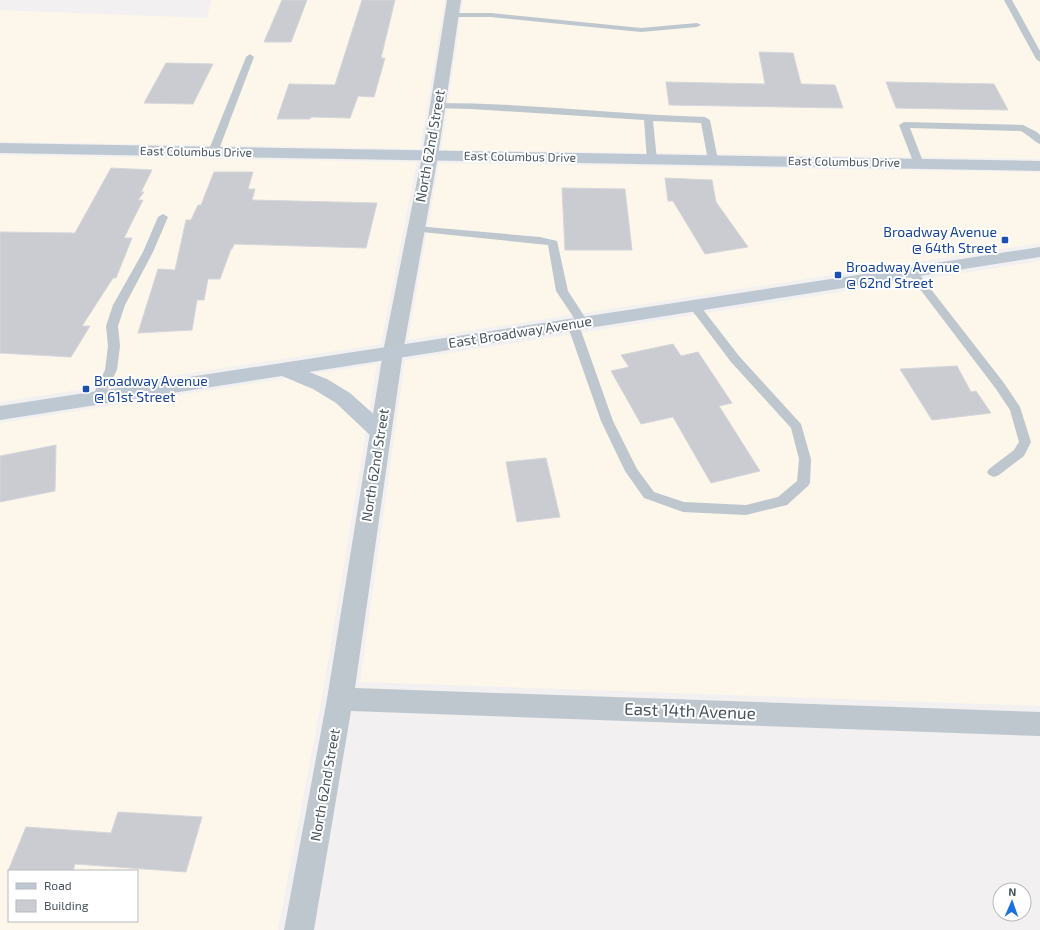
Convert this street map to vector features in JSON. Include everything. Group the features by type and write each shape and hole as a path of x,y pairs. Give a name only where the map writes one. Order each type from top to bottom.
{"main road":[{"name":"East Columbus Drive","path":"0,148 1040,166"},
{"name":"East Broadway Avenue","path":"0,413 1040,252"},
{"path":"283,369 320,384 343,398 380,432"}],"street":[{"name":"North 62nd Street","path":"299,930 340,699 393,352 430,156 454,0"},
{"name":"East 14th Avenue","path":"340,699 1040,724"}],"lane":[{"path":"1008,0 1040,59"},
{"path":"452,15 491,16 641,30 697,25"},
{"path":"213,152 250,57"},
{"path":"437,106 471,106 648,118 705,120 713,160"},
{"path":"648,118 652,160"},
{"path":"919,164 904,125 1023,128 1034,134 1040,141"},
{"path":"98,397 111,370 114,346 112,326 119,305 148,252 163,217"},
{"path":"416,229 553,242 562,291 578,323 607,421 632,471 649,495 683,507 691,508 746,510 782,501 803,483 805,459 796,427 735,358 694,305"},
{"path":"912,272 1000,386 1016,410 1025,442 1018,453 994,472"}],"shaded area":[{"path":"211,0 445,0 420,149 0,142 0,10 207,18"},
{"path":"463,0 1040,0 1040,159 441,150"},
{"path":"0,155 417,162 381,344 0,402"},
{"path":"439,163 1040,172 1040,243 408,340"},
{"path":"1040,261 1040,706 360,682 405,360"},
{"path":"377,364 322,698 278,930 0,930 0,423"}],"building":[{"path":"282,0 307,0 291,42 264,42"},
{"path":"362,0 395,0 381,58 385,58 374,97 358,96 350,118 311,117 310,119 277,119 289,84 335,85"},
{"path":"759,52 793,53 801,84 835,85 843,108 669,105 666,82 765,84"},
{"path":"166,63 213,64 193,104 144,103"},
{"path":"886,82 994,84 1008,110 896,108"},
{"path":"111,168 152,170 141,192 144,192 138,200 143,200 124,238 132,238 116,278 113,278 82,326 90,326 71,357 0,353 0,232 75,233"},
{"path":"214,172 253,172 248,189 255,189 252,200 377,203 366,248 234,244 220,279 208,279 204,300 197,300 192,330 138,333 158,269 175,270 186,220 191,220 198,205 201,205"},
{"path":"665,178 712,180 716,202 748,247 705,254 673,201 668,201"},
{"path":"562,188 625,189 632,250 565,250"},
{"path":"673,344 681,356 698,352 732,403 719,406 760,471 711,483 673,417 641,424 611,371 629,367 621,355"},
{"path":"957,366 971,392 976,391 991,413 932,420 900,369"},
{"path":"56,445 55,491 0,502 0,456"},
{"path":"546,458 560,517 517,522 506,462"},
{"path":"118,812 202,817 186,872 75,864 73,870 8,870 26,827 111,833"}],"place":[{"name":"Broadway Avenue @ 64th Street","path":"1005,240"},
{"name":"Broadway Avenue @ 62nd Street","path":"838,275"},
{"name":"Broadway Avenue @ 61st Street","path":"86,389"}]}
